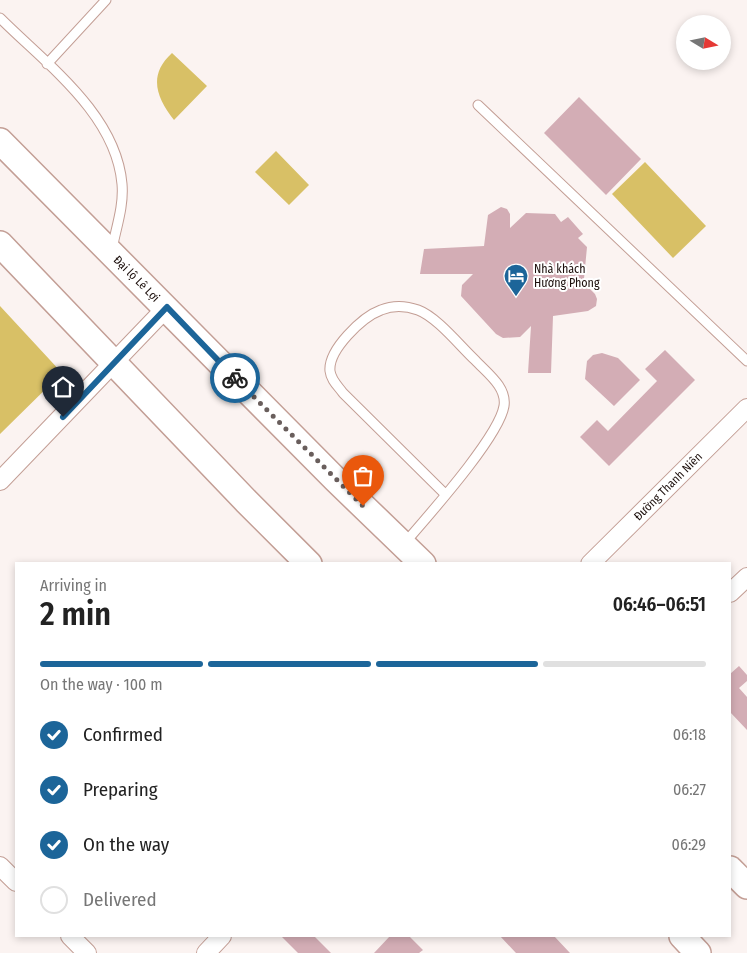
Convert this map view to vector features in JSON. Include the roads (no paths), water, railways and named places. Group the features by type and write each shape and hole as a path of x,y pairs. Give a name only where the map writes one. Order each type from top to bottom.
{"main road":[{"name":"Đại lộ Lê Lợi","path":"0,141 167,307 336,480 421,562"},
{"path":"0,245 114,365 307,562"},
{"path":"731,871 747,886"}],"street":[{"path":"0,481 114,365 167,307"},
{"name":"Đường Thanh Niên","path":"592,562 747,408"},
{"path":"731,592 747,577"},
{"path":"0,866 15,881"},
{"path":"206,953 221,937"}],"lane":[{"path":"47,64 106,0"},
{"path":"0,18 90,108 100,124 119,164 122,186 121,207 111,251"},
{"path":"478,105 747,361"},
{"path":"403,545 445,494 495,430 504,406 504,397 494,379 428,315 406,307 382,309 360,324 337,348 332,356 330,373 333,381 343,393 445,494"}],"place":[{"name":"Nhà khách Hương Phong","path":"516,297"}]}
